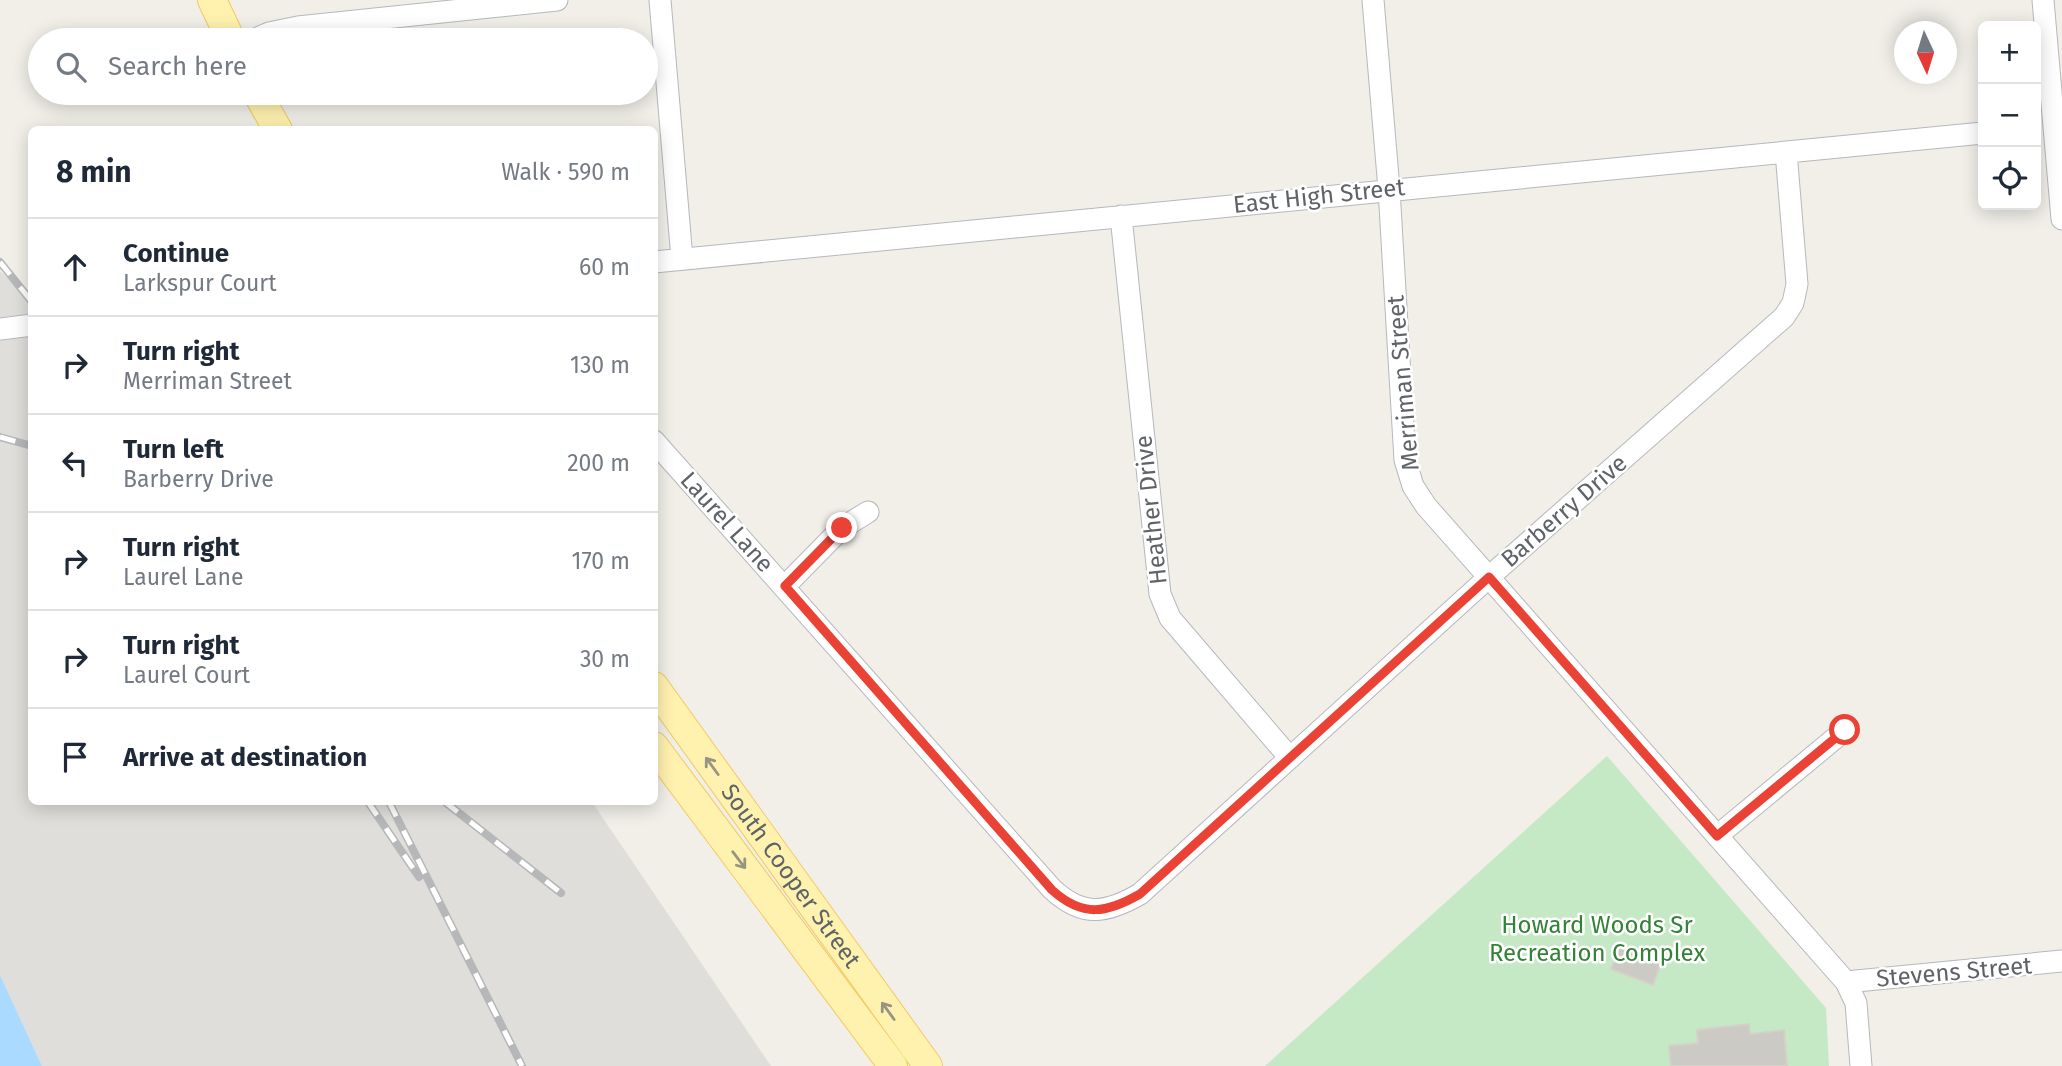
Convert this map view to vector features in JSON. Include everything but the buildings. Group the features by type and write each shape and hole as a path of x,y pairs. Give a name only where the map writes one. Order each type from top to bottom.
{"main road":[{"path":"212,0 225,28"},
{"path":"264,105 276,126"},
{"name":"South Cooper Street","path":"658,692 928,1066"},
{"name":"South Cooper Street","path":"658,751 893,1066"}],"street":[{"path":"290,28 557,0"},
{"path":"660,0 682,259"},
{"name":"Merriman Street","path":"1373,0 1389,189 1405,460 1413,486 1426,506 1846,982"},
{"path":"2043,0 2051,127 2062,219"},
{"name":"East High Street","path":"658,262 1978,133"},
{"name":"Barberry Drive","path":"1084,909 1117,908 1140,894 1489,577 1784,317 1793,303 1797,284 1786,152"},
{"name":"Heather Drive","path":"1121,216 1160,594 1170,618 1290,758"},
{"path":"0,329 28,326"},
{"name":"Laurel Lane","path":"658,445 1052,890 1063,899 1084,909"},
{"path":"785,586 842,528 868,512"},
{"path":"1717,836 1845,730"},
{"name":"Stevens Street","path":"1846,982 2062,961"},
{"path":"1846,982 1856,1003 1861,1066"}],"shaded area":[{"path":"0,271 28,296 28,805 594,805 771,1066 42,1066 0,975"}],"green space":[{"name":"Howard Woods Sr Recreation Complex","path":"1607,756 1826,1008 1829,1066 1265,1066"}],"water":[{"path":"0,975 42,1066 0,1066"}],"railway":[{"path":"0,262 28,297"},
{"path":"0,437 28,445"},
{"path":"370,805 419,877"},
{"path":"391,805 522,1066"},
{"path":"449,805 561,893"}],"route":[{"path":"842,528 785,586 1052,890 1073,905 1084,909 1117,908 1140,894 1489,577 1717,836 1845,730"}]}
